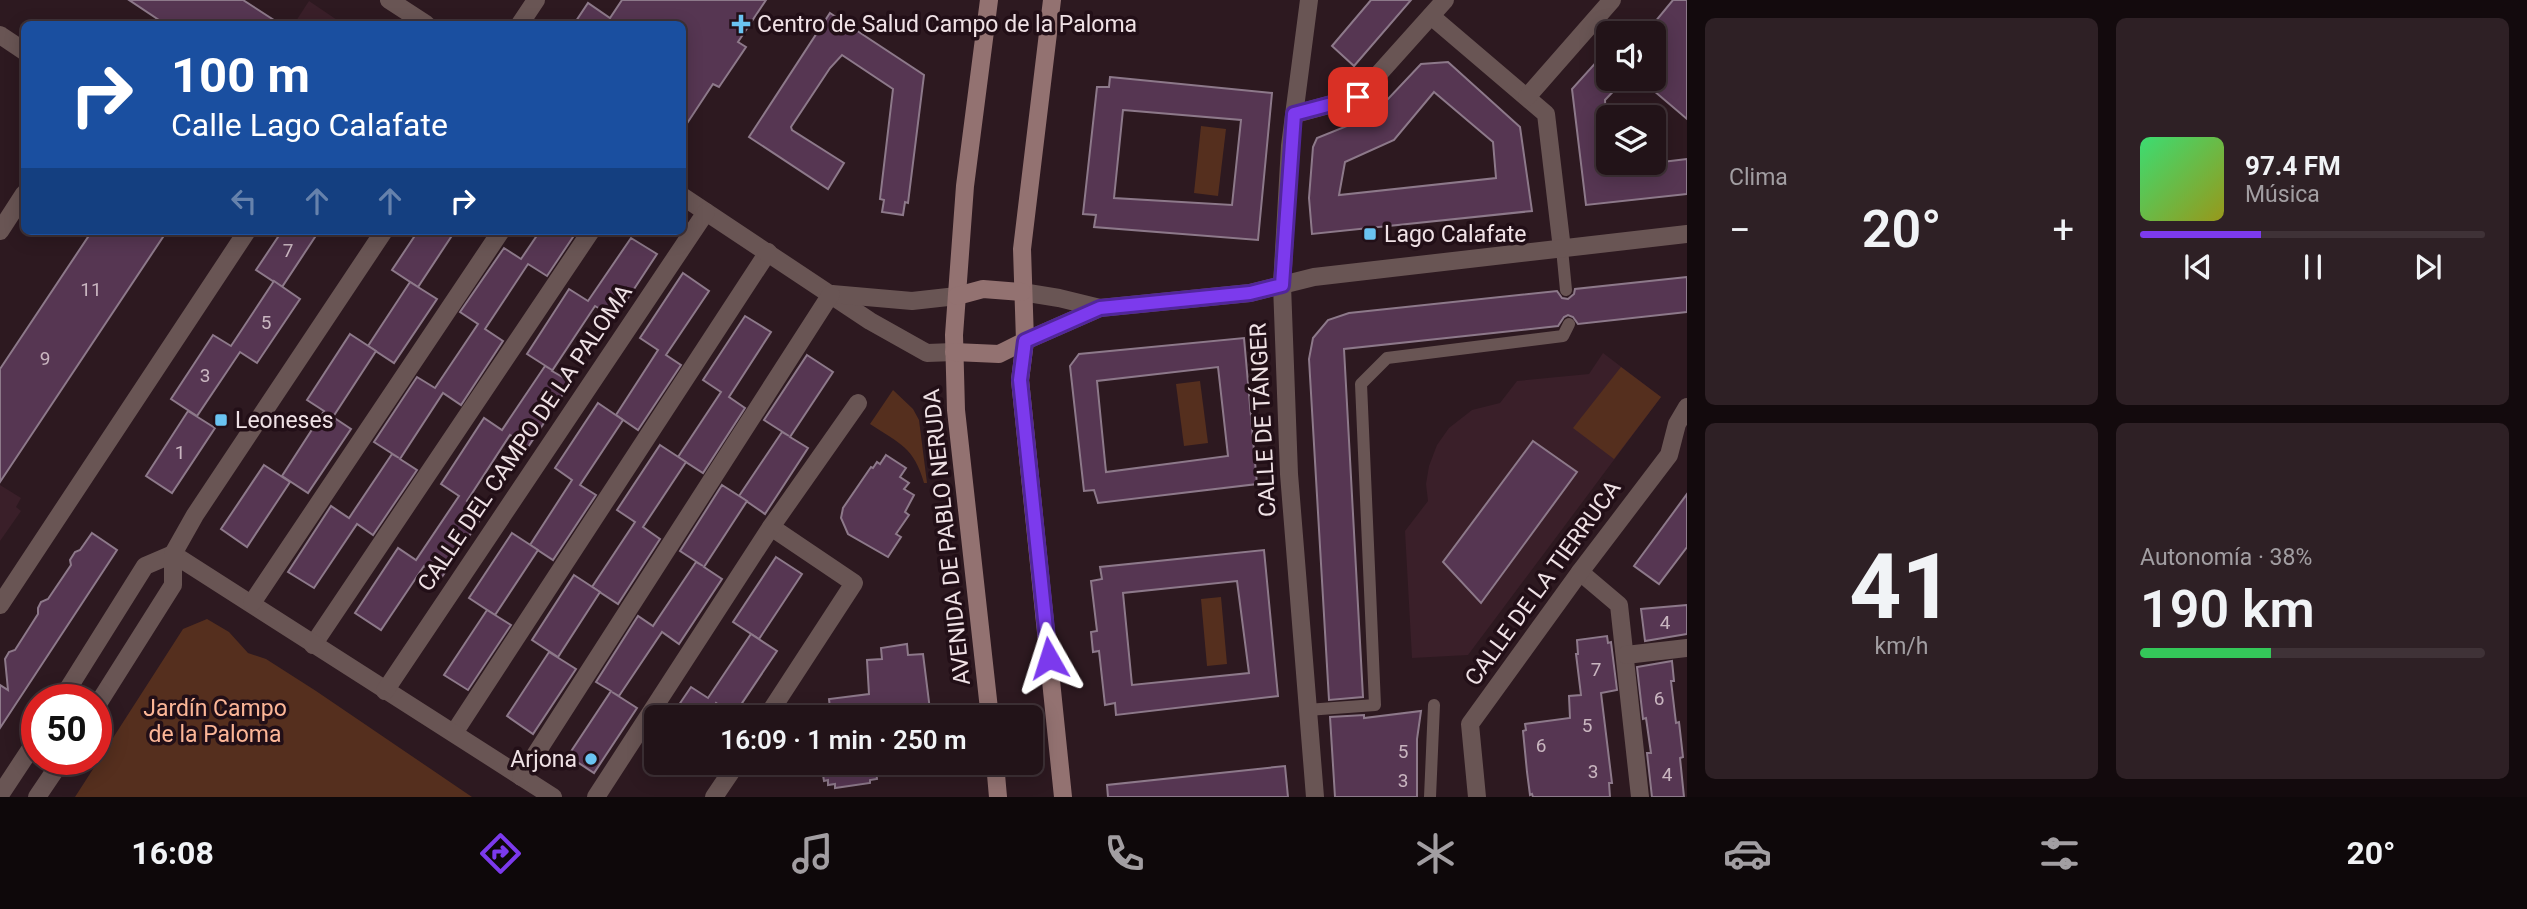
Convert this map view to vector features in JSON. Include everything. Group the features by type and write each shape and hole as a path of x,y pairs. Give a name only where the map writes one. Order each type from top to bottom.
{"main road":[{"path":"989,0 965,186 957,296 983,289 1022,292"},
{"path":"1052,0 1022,248 1025,341 1020,380 1063,797"},
{"name":"AVENIDA DE PABLO NERUDA","path":"957,296 954,352 956,410 989,705"},
{"path":"954,352 999,354 1025,341"},
{"path":"996,775 998,797"}],"street":[{"path":"389,0 421,21"},
{"path":"522,21 536,0"},
{"name":"CALLE DE TÁNGER","path":"1309,0 1294,114 1282,285 1289,474 1315,797"},
{"path":"1294,114 1358,97 1445,0"},
{"path":"1527,97 1612,0"},
{"path":"1431,16 1546,114 1562,248"},
{"path":"0,35 21,49"},
{"path":"0,231 21,199"},
{"path":"686,199 870,321 927,353 954,352"},
{"name":"CALLE DEL CAMPO DE LA PALOMA","path":"385,691 706,212"},
{"path":"1025,341 1100,308 1250,293 1314,277 1687,234"},
{"path":"0,606 244,235"},
{"path":"111,684 173,585 173,554 200,507 381,235"},
{"path":"252,603 498,235"},
{"path":"313,645 588,235"},
{"path":"454,733 768,253"},
{"path":"1022,292 1100,308"},
{"path":"831,294 912,301 957,296"},
{"path":"521,777 831,294"},
{"path":"596,797 771,527 858,403"},
{"name":"CALLE DE LA TIERRUCA","path":"1477,797 1470,724 1669,455 1677,424 1687,407"},
{"path":"771,527 854,583 774,705"},
{"path":"173,554 553,797"},
{"path":"71,684 145,566 173,554"},
{"path":"1580,572 1619,605 1640,797"},
{"path":"1626,654 1687,648"},
{"path":"0,794 21,763"},
{"path":"37,797 52,775"},
{"path":"714,797 729,775"}],"lane":[{"path":"1562,248 1566,290"},
{"path":"1307,710 1375,705 1361,384 1387,358 1563,336 1569,324"},
{"path":"1430,797 1434,705"}],"shaded area":[{"path":"309,1 339,21 296,21"},
{"path":"1603,353 1661,397 1468,655 1412,658 1405,531 1428,501 1426,484 1437,445 1449,428 1472,410 1500,403 1517,381 1589,374"},
{"path":"0,485 21,498 16,507 21,511 0,541"}],"green space":[{"path":"1201,126 1226,129 1218,196 1194,193"},
{"path":"1621,367 1661,397 1614,459 1573,428"},
{"path":"1200,381 1208,443 1184,446 1176,384"},
{"path":"893,390 913,409 919,420 927,483 924,483 916,461 904,447 870,424"},
{"path":"1221,597 1227,664 1207,666 1201,599"},
{"name":"Jardín Campo de la Paloma","path":"207,619 229,632 248,653 266,659 316,691 472,797 75,797 89,775 112,775 112,739 183,629"}],"building":[{"path":"129,0 243,0 275,21 160,21"},
{"path":"622,0 766,0 738,42 746,47 719,87 713,84 686,125 686,21 576,21 588,3 610,18"},
{"path":"1371,0 1411,0 1354,66 1332,46"},
{"path":"1673,0 1687,0 1687,119 1654,91 1666,91 1666,21 1656,21"},
{"path":"830,13 924,75 908,203 905,202 903,215 882,212 884,200 880,199 893,89 842,55 830,68 791,127 844,163 828,189 749,137"},
{"path":"1448,62 1520,127 1532,211 1312,234 1309,198 1313,147 1317,138 1372,116 1421,64","holes":["1434,92 1493,142 1496,178 1339,195 1345,162 1394,140"]},
{"path":"1596,62 1596,91 1614,91 1605,100 1605,105 1596,105 1596,175 1666,175 1666,162 1687,159 1687,194 1586,205 1572,89"},
{"path":"1110,77 1272,93 1258,240 1094,227 1096,215 1083,214 1097,87 1109,87","holes":["1123,110 1241,120 1232,205 1114,198"]},
{"path":"89,235 164,235 0,482 0,369"},
{"path":"279,235 316,235 282,287 256,270"},
{"path":"415,235 452,235 418,287 392,270"},
{"path":"537,235 574,235 547,276 528,264 485,329 503,341 461,405 443,393 400,459 417,470 373,535 357,524 314,588 288,572 331,506 349,518 392,454 399,458 374,442 417,377 435,388 478,324 460,312 504,248 521,259"},
{"path":"631,238 657,254 615,318 595,306 552,371 571,382 528,447 510,435 467,501 485,512 442,577 424,566 381,630 355,613 398,548 416,560 459,496 441,484 484,418 502,430 545,366 552,370 527,354 569,289 588,301"},
{"path":"683,273 709,291 666,355 681,365 638,430 616,415 658,350 640,338"},
{"path":"1687,277 1687,312 1578,324 1568,315 1558,326 1344,349 1363,697 1329,700 1309,359 1313,338 1328,320 1349,313 1557,291 1562,298 1568,299 1575,289"},
{"path":"274,281 300,299 257,363 240,352 197,416 171,399 213,335 231,346"},
{"path":"410,282 437,299 394,363 368,346"},
{"path":"745,316 771,332 729,397 745,408 703,473 678,457 721,392 703,380"},
{"path":"350,334 376,351 333,417 351,429 308,493 282,476 324,411 307,400"},
{"path":"1244,338 1257,484 1098,503 1094,490 1084,491 1070,366 1079,354","holes":["1218,367 1228,456 1106,472 1097,381"]},
{"path":"807,355 833,372 790,437 808,448 765,514 739,496 782,432 789,436 764,420"},
{"path":"598,403 623,420 580,485 596,495 553,560 530,545 572,480 555,468"},
{"path":"188,411 215,428 172,493 146,476"},
{"path":"1533,441 1577,472 1481,603 1443,562"},
{"path":"660,445 686,462 643,527 660,539 618,604 592,587 635,522 617,510"},
{"path":"886,455 906,468 900,477 909,483 904,489 914,495 905,512 909,515 896,534 901,537 888,557 848,534 841,518 843,508 871,467 877,462 880,464"},
{"path":"264,465 290,482 247,547 221,529"},
{"path":"722,485 747,501 704,567 722,579 679,644 662,632 619,696 612,692 637,708 594,773 568,756 611,691 596,682 638,616 653,626 696,562 703,566 680,551"},
{"path":"1687,494 1687,547 1659,584 1634,566"},
{"path":"92,533 117,550 29,684 21,684 21,696 0,728 0,685 8,690 5,659 9,652 15,650 38,614 41,602 48,599 71,565 70,560 75,552 80,550"},
{"path":"512,533 538,550 495,615 469,598"},
{"path":"1264,550 1278,696 1116,715 1115,703 1105,705 1099,651 1093,652 1091,632 1097,631 1091,581 1102,579 1100,567","holes":["1237,581 1249,673 1132,685 1123,593"]},
{"path":"776,557 802,574 759,639 733,622"},
{"path":"574,575 600,592 558,657 532,640"},
{"path":"1687,605 1687,634 1645,641 1641,609"},
{"path":"487,610 511,625 468,690 444,675"},
{"path":"751,634 777,651 741,705 679,705 691,687 708,698"},
{"path":"1607,636 1608,643 1611,642 1617,690 1601,693 1612,783 1609,783 1610,797 1533,797 1530,795 1527,772 1523,731 1526,730 1525,724 1570,718 1569,696 1581,695 1577,640"},
{"path":"907,644 908,655 923,654 929,705 830,705 829,699 869,694 867,660 882,659 881,648"},
{"path":"549,652 576,669 533,734 507,716"},
{"path":"1672,661 1674,681 1671,681 1683,757 1680,758 1684,797 1652,797 1647,753 1651,753 1646,718 1643,719 1637,667"},
{"path":"1421,711 1417,739 1417,797 1335,797 1330,717 1364,715 1364,718"},
{"path":"1285,766 1288,797 1108,797 1107,785"},
{"path":"823,775 876,775 877,779 870,780 870,783 835,788 835,784 828,785 828,780 824,781"}],"place":[{"name":"Centro de Salud Campo de la Paloma","path":"741,24"},
{"name":"Lago Calafate","path":"1370,234"},
{"name":"Leoneses","path":"221,420"},
{"name":"Arjona","path":"591,759"}],"route":[{"path":"1049,658 1020,380 1025,341 1100,308 1250,293 1282,285 1294,114 1358,97"}]}
